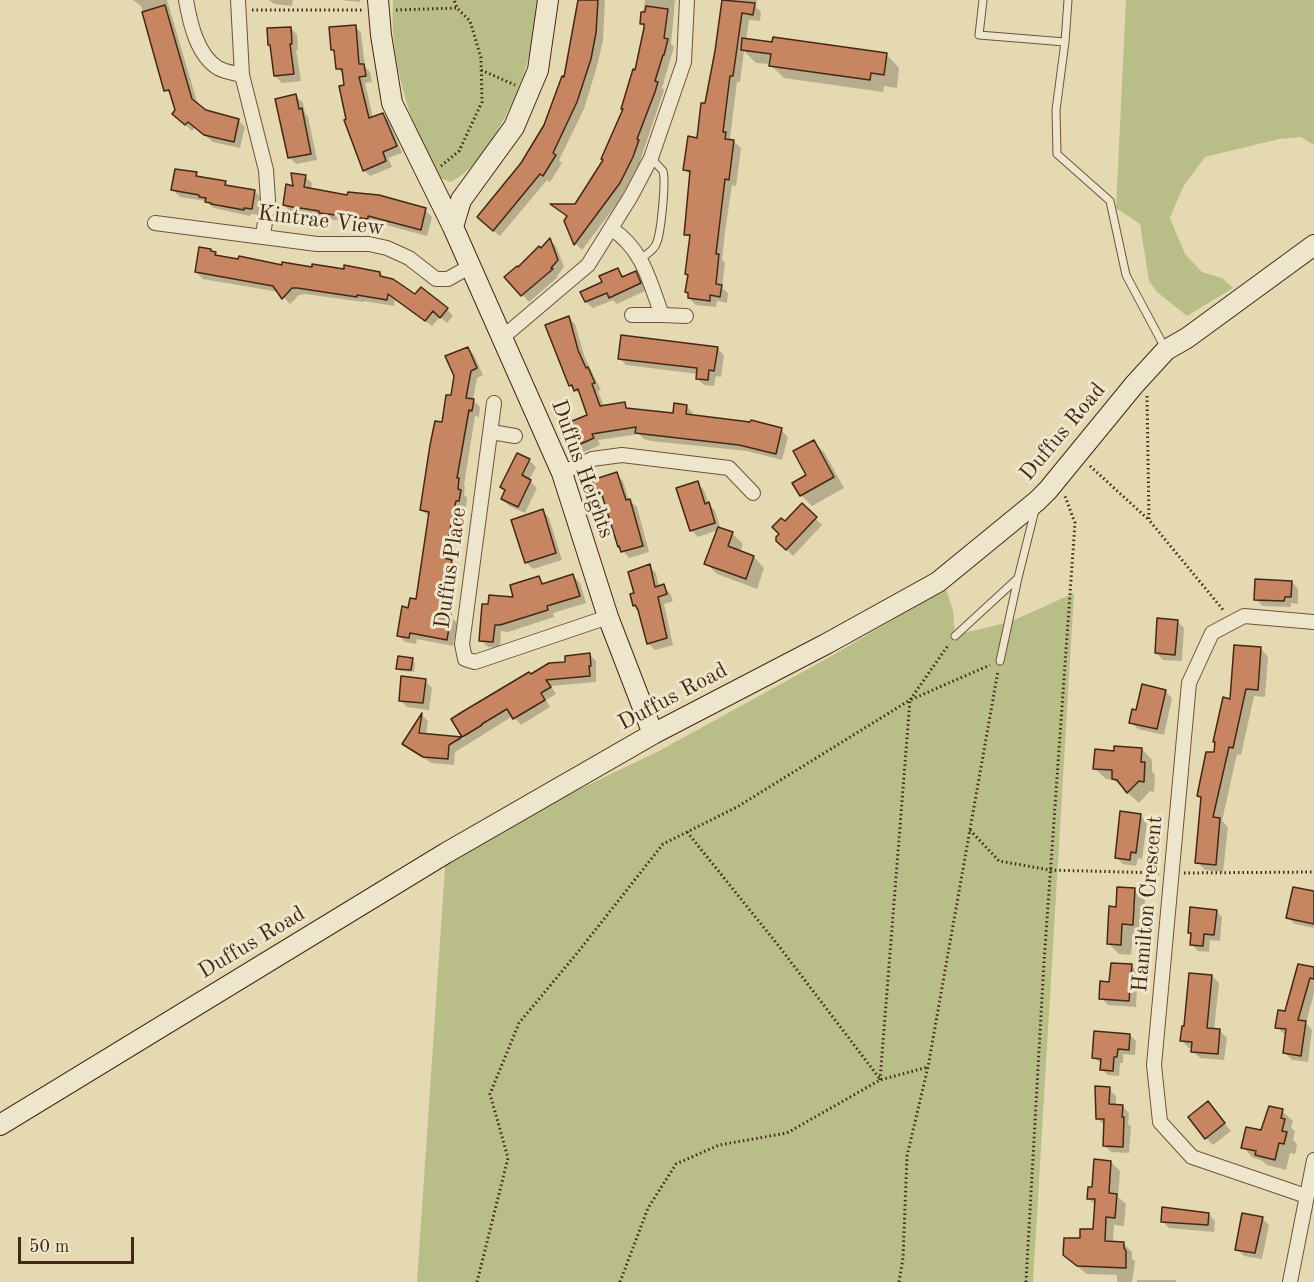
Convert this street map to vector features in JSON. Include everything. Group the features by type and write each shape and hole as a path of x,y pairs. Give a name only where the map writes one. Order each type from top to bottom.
{"main road":[{"path":"453,226 461,200 514,128 538,70 548,0"},
{"name":"Duffus Heights","path":"379,5 381,34 392,103 453,226 562,473 608,617 653,734"},
{"path":"429,180 453,188 470,186"},
{"name":"Duffus Road","path":"0,1125 446,853 653,734 826,644 938,582 1037,501 1166,351 1314,245"}],"street":[{"path":"186,0 202,54 219,69 242,75"},
{"path":"503,337 588,265 612,229 651,158 684,63 687,0"},
{"path":"238,5 242,75 266,170 268,200 263,236"},
{"name":"Kintrae View","path":"155,223 317,244 369,244 387,248 409,258 436,279 448,279 471,266"},
{"path":"612,229 626,238 641,258 662,315"},
{"path":"632,315 686,316"},
{"name":"Duffus Place","path":"494,404 462,644 465,660 475,662 608,617"},
{"path":"491,432 514,436"},
{"path":"562,473 592,459 622,454 729,468 753,493"},
{"name":"Hamilton Crescent","path":"1306,1196 1192,1157 1160,1122 1154,1065 1189,683 1212,633 1244,616 1314,622"},
{"path":"1290,1282 1314,1160"}],"lane":[{"path":"983,0 979,35 1065,42"},
{"path":"1068,0 1056,110 1058,154 1110,201 1126,275 1137,292 1166,351"},
{"path":"641,258 650,252 657,242 663,196 663,171 651,158"},
{"path":"1000,660 1017,578 1037,501"},
{"path":"955,636 1017,578"}],"path":[{"path":"429,180 459,151 482,102 481,58 470,21 457,8 454,0"},
{"path":"238,5 379,5 457,8"},
{"path":"481,70 529,91"},
{"path":"1146,372 1149,520"},
{"path":"1077,454 1149,520 1232,622"},
{"path":"1026,1282 1050,870 1075,523 1058,477"},
{"path":"880,1080 910,700 955,636"},
{"path":"477,1282 508,1158 490,1094 519,1023 663,844 737,807 910,700 1000,660"},
{"path":"898,1282 903,1258 907,1156 928,1067 1000,660"},
{"path":"970,831 999,861 1050,870 1172,873 1314,872"},
{"path":"687,832 778,945 880,1080"},
{"path":"620,1282 648,1208 676,1164 719,1145 787,1133 880,1080 928,1067"}],"green space":[{"path":"393,0 538,0 525,70 512,103 481,155 464,173 451,182 438,177 410,114 394,46"},
{"path":"1126,0 1314,0 1314,145 1301,137 1279,139 1205,157 1183,187 1170,218 1185,254 1202,272 1222,278 1233,288 1187,316 1157,292 1149,281 1140,224 1116,208"},
{"path":"946,588 953,611 955,635 1010,622 1074,593 1033,1282 417,1282 446,853 659,751 828,658"}],"building":[{"path":"578,0 598,0 596,33 591,59 577,102 553,153 556,155 543,176 540,174 493,231 477,217 521,163 544,125 562,76 564,77"},
{"path":"722,0 755,3 753,15 742,13 733,76 730,76 723,132 726,132 725,139 734,140 729,180 725,179 716,254 719,254 716,284 722,285 720,297 710,295 710,301 688,298 688,293 685,292 690,235 684,235 690,171 683,170 688,136 697,138 701,103 705,103"},
{"path":"165,5 192,99 206,110 239,119 234,142 204,135 188,122 185,125 172,114 175,110 169,90 164,91 142,12"},
{"path":"646,6 668,9 664,38 668,39 655,81 658,82 655,92 637,139 639,140 633,157 620,183 574,245 564,221 567,216 550,204 575,204 603,160 601,159 623,109 621,109 633,69 635,70 644,28 644,24 640,24 641,12 645,12"},
{"path":"356,25 359,64 364,64 366,76 359,77 369,118 383,113 397,146 383,152 386,161 363,171 344,120 346,119 339,86 344,85 342,69 336,69 334,50 331,50 329,27"},
{"path":"291,27 292,44 290,44 294,74 274,76 267,28"},
{"path":"773,37 887,53 884,75 871,73 870,80 769,66 771,54 741,50 742,38 772,42"},
{"path":"296,94 299,109 302,108 311,154 288,158 275,99"},
{"path":"175,169 197,172 196,176 226,181 225,185 255,190 252,209 244,208 244,210 211,204 205,202 206,198 199,197 199,195 171,190"},
{"path":"291,173 306,175 304,187 347,195 348,192 379,195 426,208 421,230 368,216 368,219 319,213 319,211 300,208 298,212 297,208 283,205 286,184 293,186"},
{"path":"550,238 558,260 551,268 553,269 521,296 504,277 539,246 541,248"},
{"path":"199,247 211,249 216,252 215,255 238,259 239,256 282,265 282,262 344,269 344,265 380,272 380,276 393,279 415,294 421,287 448,308 440,318 433,311 425,321 388,294 387,300 292,288 282,299 273,286 195,272"},
{"path":"618,268 622,277 636,271 641,283 609,298 607,293 585,302 580,292 602,282 599,276"},
{"path":"569,316 578,350 595,383 592,384 600,406 625,402 626,408 673,413 674,403 687,405 686,414 750,422 751,420 782,428 776,454 739,445 635,433 636,427 592,434 594,438 576,446 567,423 587,415 578,389 574,391 572,385 569,386 545,325"},
{"path":"621,335 718,347 714,371 709,370 708,380 696,379 697,368 618,359"},
{"path":"468,347 477,368 471,371 466,398 474,399 472,411 469,410 457,478 459,478 458,489 461,490 459,501 456,501 444,558 452,560 450,572 445,571 440,603 446,604 444,614 451,615 447,640 410,633 409,638 397,636 402,606 408,608 410,598 416,599 429,512 420,510 430,445 435,421 442,422 446,395 451,395 454,376 445,356"},
{"path":"814,440 834,477 800,496 792,483 806,475 793,451"},
{"path":"517,453 530,459 522,475 531,480 518,507 501,499 505,490 500,487"},
{"path":"617,472 626,500 630,499 643,546 621,552 602,495 599,496 597,490 595,491 592,480"},
{"path":"698,481 705,504 709,502 715,523 690,531 676,488"},
{"path":"802,503 817,517 786,550 776,541 779,534 772,527 781,518 785,521"},
{"path":"543,509 556,553 525,563 511,520"},
{"path":"718,527 733,532 728,546 754,556 746,579 704,564"},
{"path":"650,564 655,587 664,584 667,594 658,597 667,638 647,644 638,610 635,605 633,606 630,594 634,593 628,572"},
{"path":"573,574 580,596 547,606 548,610 495,625 493,642 479,641 482,604 488,604 489,595 513,597 510,585 539,576 542,584"},
{"path":"1255,579 1292,581 1291,597 1285,597 1284,601 1254,600"},
{"path":"1157,618 1178,620 1175,655 1155,653"},
{"path":"1234,645 1261,647 1258,690 1246,689 1233,748 1229,747 1213,817 1220,818 1216,865 1195,863 1201,797 1197,796 1206,752 1214,752 1215,742 1213,742 1223,697 1230,699"},
{"path":"590,653 590,676 546,680 551,687 541,693 545,700 513,719 507,709 482,724 482,725 449,745 448,759 423,757 402,744 422,713 419,733 462,737 451,719 529,672 531,674 549,663 565,662 565,656"},
{"path":"398,656 413,658 411,670 396,669"},
{"path":"401,676 426,679 423,703 399,701"},
{"path":"1142,684 1166,690 1157,729 1129,723 1132,709 1136,710"},
{"path":"1114,746 1142,748 1141,762 1145,762 1144,782 1139,781 1127,793 1117,780 1112,779 1112,770 1093,769 1095,749 1114,751"},
{"path":"1120,811 1141,814 1136,853 1131,852 1130,860 1115,858"},
{"path":"1117,887 1135,888 1133,925 1122,924 1121,945 1107,944 1109,906 1116,907"},
{"path":"1293,887 1314,891 1314,924 1286,918"},
{"path":"1190,907 1217,910 1214,935 1204,934 1203,946 1190,945 1191,933 1188,933"},
{"path":"1111,963 1132,964 1129,1001 1099,999 1100,981 1109,982"},
{"path":"1298,964 1314,967 1314,979 1310,978 1298,1020 1306,1021 1301,1056 1283,1053 1286,1029 1275,1028 1278,1010 1285,1011"},
{"path":"1189,973 1212,975 1207,1028 1220,1029 1218,1054 1191,1052 1192,1042 1180,1041 1182,1026 1184,1026"},
{"path":"1094,1031 1130,1034 1129,1050 1118,1049 1117,1057 1114,1057 1113,1071 1100,1070 1101,1059 1092,1058"},
{"path":"1095,1086 1110,1087 1109,1104 1123,1105 1123,1147 1103,1146 1104,1119 1096,1119"},
{"path":"1208,1101 1225,1123 1205,1139 1188,1117"},
{"path":"1269,1106 1283,1109 1281,1118 1285,1119 1282,1131 1287,1132 1284,1144 1279,1143 1275,1160 1255,1155 1256,1151 1241,1148 1246,1127 1261,1130"},
{"path":"1094,1159 1111,1161 1109,1193 1117,1194 1115,1218 1106,1217 1105,1241 1124,1242 1126,1268 1077,1266 1063,1255 1064,1238 1080,1238 1080,1229 1093,1229 1095,1199 1087,1199 1088,1187 1092,1187"},
{"path":"1162,1207 1209,1213 1208,1225 1161,1222"},
{"path":"1242,1213 1263,1217 1255,1253 1235,1250"}]}
